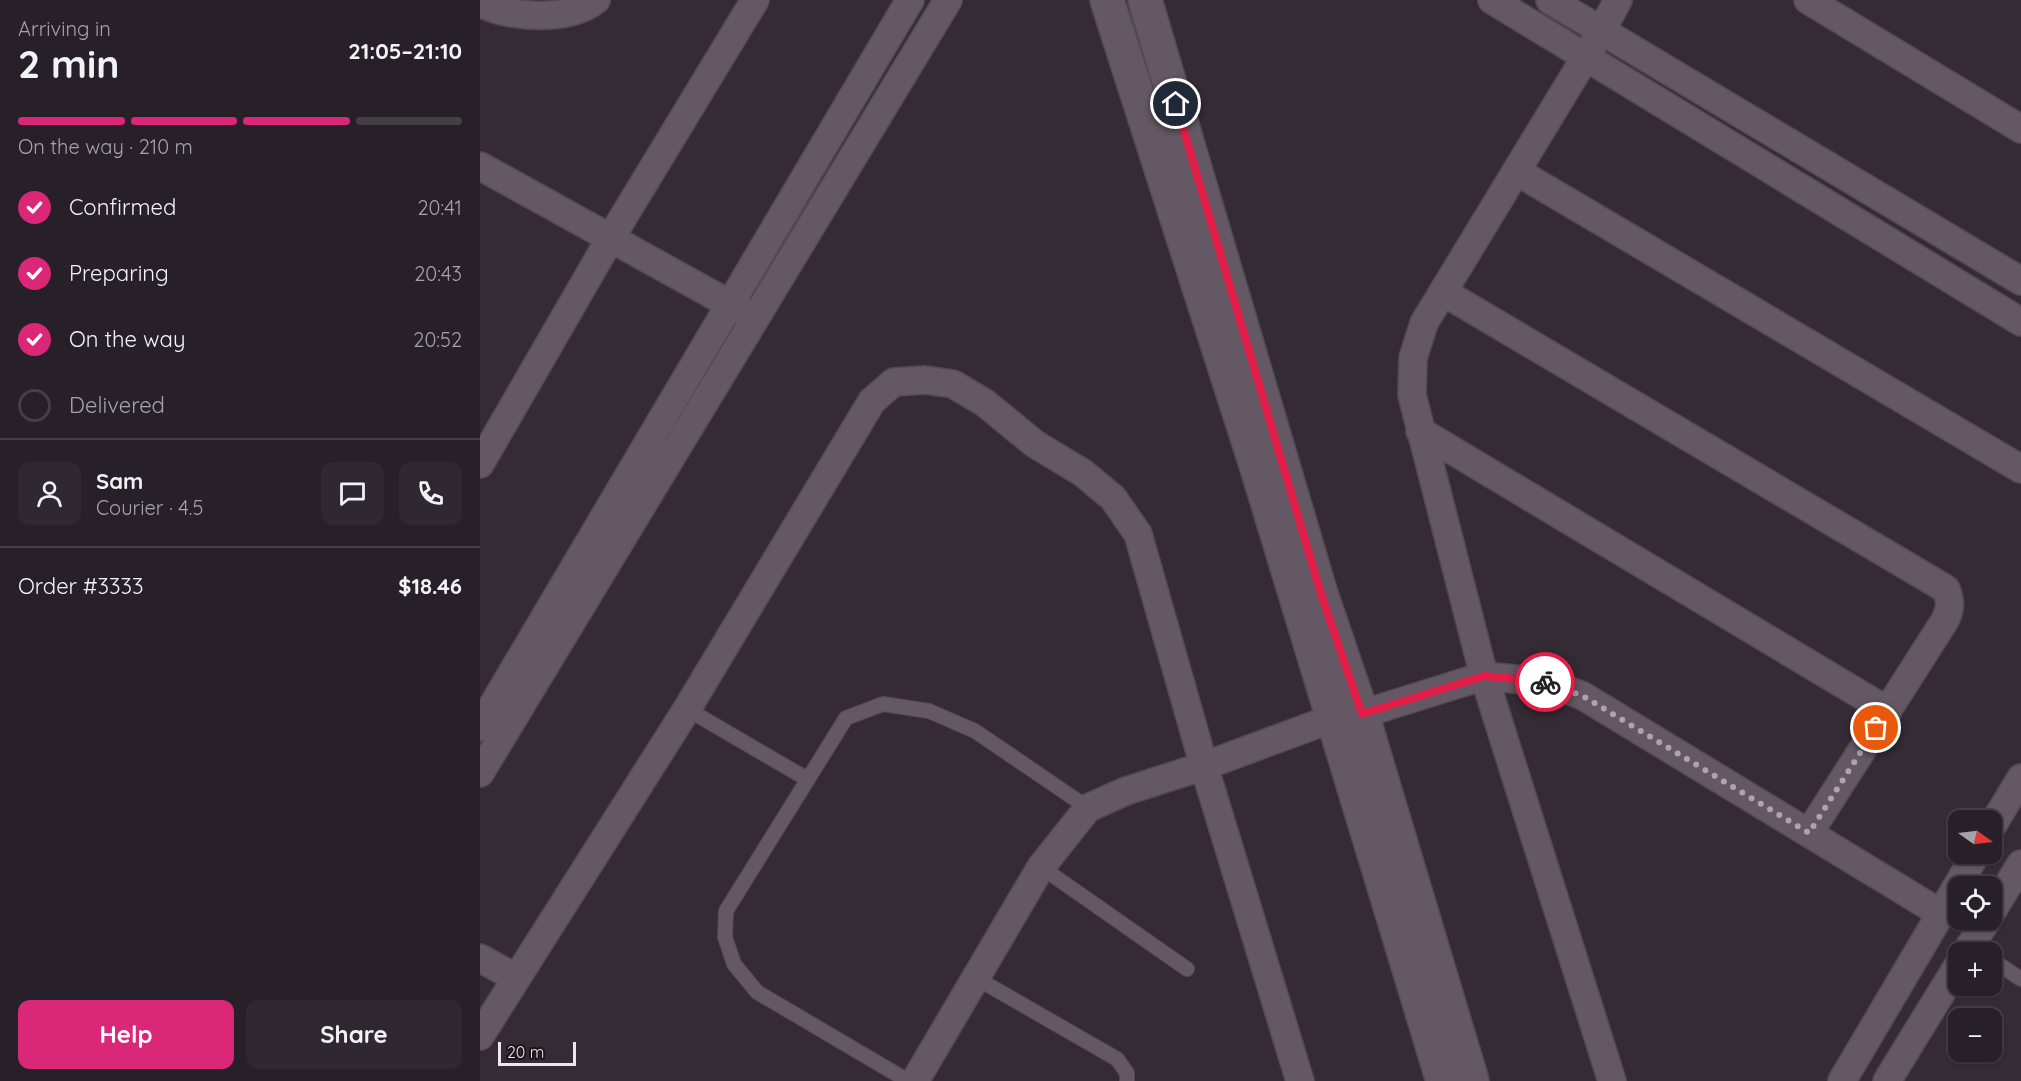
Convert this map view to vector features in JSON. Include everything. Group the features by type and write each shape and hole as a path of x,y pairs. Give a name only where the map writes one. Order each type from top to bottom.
{"street":[{"path":"480,3 501,9 551,14 585,8 596,0"},
{"path":"480,464 610,239 755,0"},
{"path":"480,727 728,304 910,0"},
{"path":"480,773 948,0"},
{"path":"1107,0 1257,468 1472,1081"},
{"path":"1144,0 1321,594 1346,717 1443,1081"},
{"path":"1492,0 2021,322"},
{"path":"1550,0 2021,281"},
{"path":"1612,1081 1484,676 1412,395 1413,358 1424,323 1618,0"},
{"path":"1808,0 2021,129"},
{"path":"480,166 754,318"},
{"path":"1516,171 2021,470"},
{"path":"1443,292 1946,589 1950,600 1950,612 1809,833"},
{"path":"480,1036 687,708 872,401 894,382 925,380 953,384 985,403 1035,444 1083,473 1113,498 1138,534 1204,766 1300,1081"},
{"path":"1420,431 1888,711"},
{"path":"915,1081 1041,867 1088,808 1126,791 1346,717 1484,676 1546,682 1583,696 1940,913"},
{"path":"2002,810 2021,778"},
{"path":"1842,1081 1970,864"},
{"path":"2002,895 2021,864"},
{"path":"480,958 516,978"},
{"path":"1887,1081 1948,992"}],"lane":[{"path":"908,1081 757,992 734,964 726,937 726,911 846,718 883,704 929,711 975,731 1088,808"},
{"path":"687,708 807,779"},
{"path":"1041,867 1187,969"},
{"path":"2002,970 2021,979"},
{"path":"976,978 1117,1059 1127,1073 1127,1081"}],"way so far":[{"path":"1545,682 1583,696 1809,833 1876,728"}],"route":[{"path":"1176,104 1321,594 1362,714 1484,676 1524,678 1545,682"}]}
